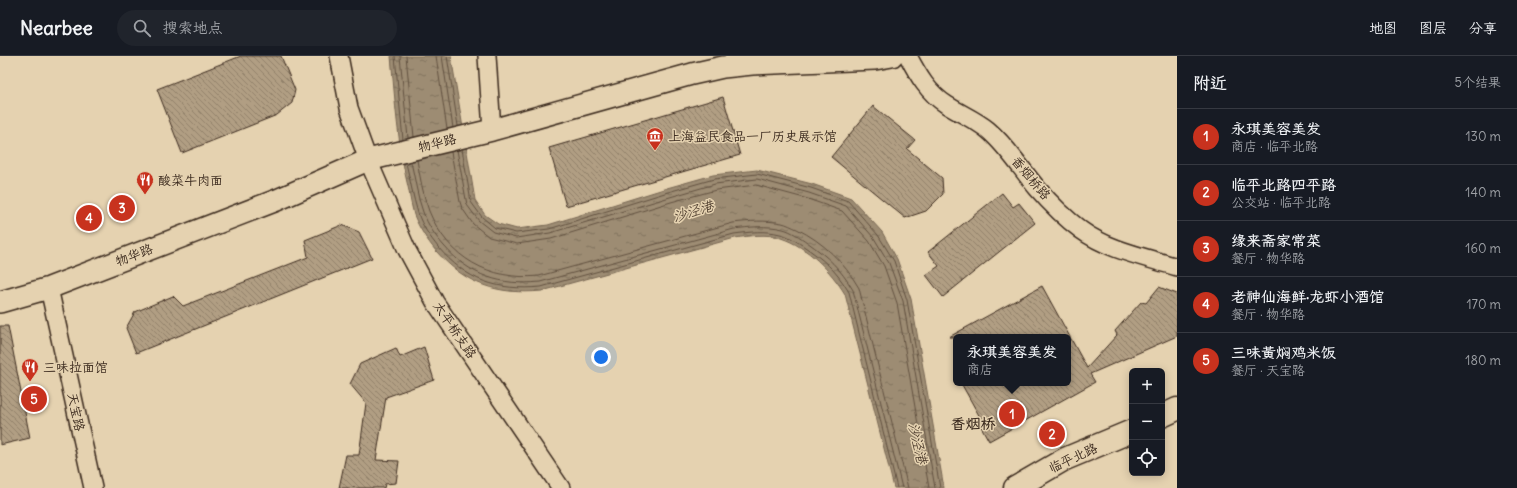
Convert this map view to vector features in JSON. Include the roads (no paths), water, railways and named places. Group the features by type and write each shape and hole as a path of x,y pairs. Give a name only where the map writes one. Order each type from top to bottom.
{"main road":[{"path":"1165,415 1177,409"},
{"name":"临平北路","path":"1015,488 1065,459 1129,432"}],"street":[{"name":"太平桥支路","path":"340,56 348,108 368,160 389,205 407,250 435,302 561,488"},
{"path":"487,56 492,130"},
{"name":"物华路","path":"0,302 49,288 277,200 368,160 492,130 692,74 723,67 752,64 875,59 892,56"},
{"name":"香烟桥路","path":"908,56 920,78 932,92 948,105 988,130 1005,146 1038,189 1062,214 1082,230 1103,242 1126,251 1177,267"},
{"name":"天宝路","path":"49,288 93,488"}],"water":[{"name":"沙泾港","path":"391,56 451,56 475,200 485,215 498,224 517,229 548,225 713,175 757,170 812,184 851,198 882,232 897,259 911,299 944,488 894,488 845,294 833,277 818,261 791,242 776,236 758,235 735,238 542,291 526,292 497,289 484,285 471,280 447,263 426,238 414,215 405,174 400,141"}],"place":[{"name":"上海益民食品一厂历史展示馆","path":"655,151"},
{"name":"酸菜牛肉面","path":"145,195"},
{"name":"缘来斋家常菜","path":"122,208"},
{"name":"老神仙海鲜·龙虾小酒馆","path":"89,218"},
{"name":"三味拉面馆","path":"30,382"},
{"name":"三味黄焖鸡米饭","path":"34,399"},
{"name":"永琪美容美发","path":"1012,414"},
{"name":"临平北路四平路","path":"1052,434"}],"district":[{"name":"香烟桥","path":"973,423"}]}
